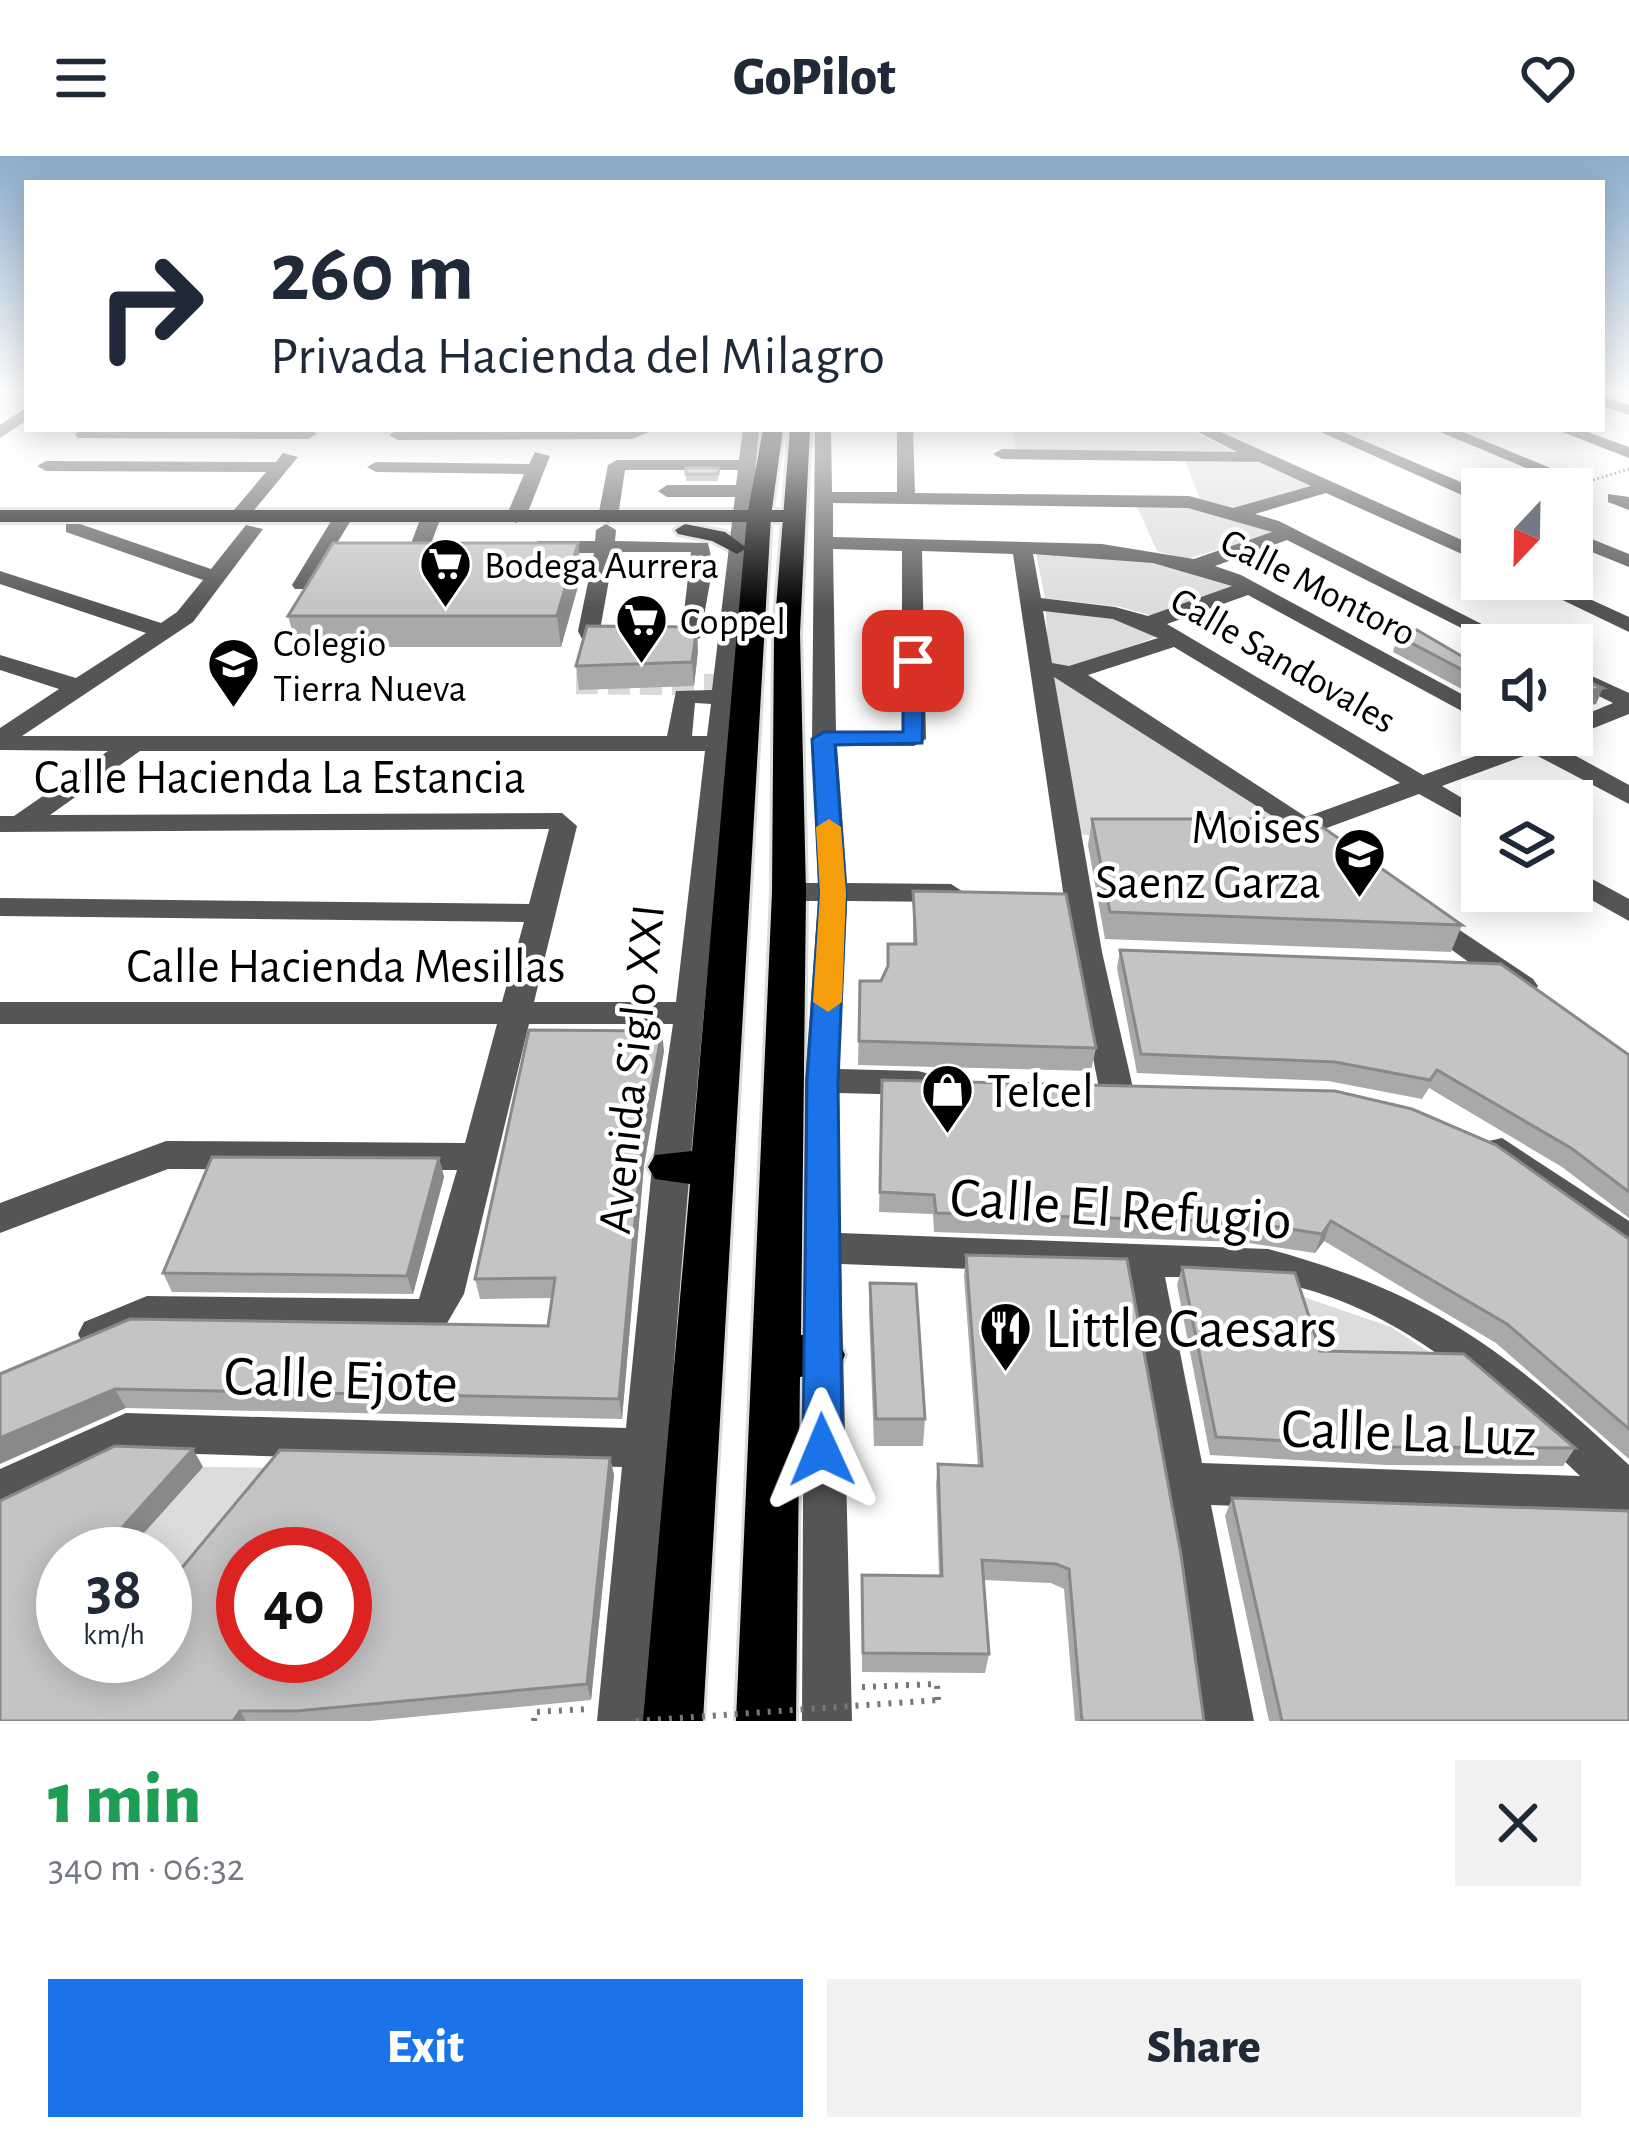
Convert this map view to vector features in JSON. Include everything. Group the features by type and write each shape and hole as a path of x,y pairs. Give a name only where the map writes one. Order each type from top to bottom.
{"highway":[{"path":"766,1721 798,1356 789,892 811,720 770,492"},
{"name":"Avenida Siglo XXI","path":"673,1721 691,1450 690,1167 770,492"}],"main road":[{"path":"422,539 516,517 606,540 662,516 718,536 770,492"},
{"path":"0,516 339,523 422,539 606,540 692,523 770,492"},
{"path":"0,528 246,523"}],"street":[{"path":"26,484 51,462"},
{"path":"0,741 185,617 284,462"},
{"path":"364,485 379,462"},
{"path":"516,517 539,462"},
{"path":"905,462 906,496"},
{"path":"1004,462 1013,498"},
{"path":"1174,462 1189,502"},
{"path":"1273,462 1461,547"},
{"path":"1399,462 1461,489"},
{"path":"617,465 672,465 770,492 692,632 674,640 591,635 617,465"},
{"path":"662,516 672,465"},
{"path":"46,466 280,467"},
{"path":"376,467 535,470"},
{"path":"1238,513 1328,487"},
{"path":"667,491 1013,498 1138,526 1189,502 1238,513 1469,624"},
{"path":"519,556 606,540 770,492"},
{"name":"Calle Montoro","path":"770,492 912,545 1022,548 1138,526 1197,565 1461,704"},
{"name":"Avenida Siglo XXI","path":"627,1716 646,1448 690,1167 691,1013 724,697 770,492"},
{"path":"302,585 339,523"},
{"path":"73,528 214,577"},
{"path":"1197,565 1286,534"},
{"path":"422,539 442,546"},
{"path":"827,1705 798,1356 822,1248 822,1081 833,893 811,720 914,739 912,545"},
{"path":"1593,546 1629,561"},
{"path":"1022,548 1039,667 1128,1088 1071,1087"},
{"path":"0,577 165,632"},
{"path":"1149,623 1248,588"},
{"path":"1575,600 1629,625"},
{"name":"Calle Sandovales","path":"1032,603 1115,613 1149,623 1461,808"},
{"path":"1070,674 1176,639"},
{"path":"0,662 42,680"},
{"path":"1039,667 1070,674 1343,856"},
{"path":"0,680 80,686"},
{"path":"1593,685 1629,704"},
{"path":"679,743 684,696 724,697"},
{"path":"1593,720 1629,704"},
{"path":"0,741 720,744"},
{"path":"7,828 135,743"},
{"path":"1305,827 1494,756"},
{"path":"1566,756 1629,796"},
{"name":"Calle Hacienda La Estancia","path":"7,828 560,821 563,826 540,913"},
{"path":"1593,890 1629,912"},
{"path":"789,892 985,893"},
{"path":"1400,898 1553,1007"},
{"path":"0,907 540,913 444,1294 431,1313 406,1319 147,1313 63,1348"},
{"path":"1451,966 1496,968"},
{"name":"Calle Hacienda Mesillas","path":"0,1013 691,1013"},
{"path":"822,1081 958,1084"},
{"path":"1480,1142 1575,1199 1629,1241"},
{"path":"0,1218 166,1155 477,1157"},
{"name":"Calle El Refugio","path":"822,1248 1268,1265 1328,1278 1384,1300 1454,1339 1529,1400 1629,1496"},
{"path":"1142,1258 1229,1721"},
{"name":"Calle Ejote","path":"0,1491 126,1432 691,1450"},
{"name":"Calle La Luz","path":"1184,1483 1629,1496"}],"path":[{"path":"1593,480 1629,470"},
{"path":"1593,489 1622,501"},
{"path":"534,1721 535,1712 627,1716 938,1700 937,1684 827,1705"}],"shaded area":[{"path":"1185,462 1262,463 1316,487 1236,509 1201,502"},
{"path":"1135,502 1182,504 1275,533 1186,559 1157,551"},
{"path":"1036,553 1152,559 1237,586 1152,616 1121,607 1045,598"},
{"path":"1046,611 1112,618 1159,636 1067,669 1048,663"},
{"path":"1045,674 1064,677 1303,835 1082,835"},
{"path":"1289,1292 1391,1327 1459,1372 1312,1370"},
{"path":"203,1467 289,1468 240,1527 216,1527 216,1556 192,1585 192,1527 149,1527"}],"building":[{"path":"686,468 719,468 718,474 686,474"},
{"path":"333,543 578,543 557,616 288,616"},
{"path":"587,626 697,627 692,662 576,666"},
{"path":"1417,630 1461,656 1461,669 1398,636"},
{"path":"1092,819 1311,819 1462,925 1110,912"},
{"path":"913,891 1066,894 1096,1048 859,1041 860,981 881,981 888,966 888,944 916,944"},
{"path":"1120,950 1501,964 1629,1055 1629,1192 1571,1148 1437,1070 1430,1080 1335,1062 1141,1054"},
{"path":"529,1030 662,1031 642,1144 619,1399 115,1389 0,1438 0,1374 130,1319 548,1326 555,1278 475,1279"},
{"path":"882,1080 1335,1091 1412,1109 1496,1145 1629,1239 1629,1429 1507,1324 1331,1221 1322,1234 1247,1222 936,1213 934,1195 880,1192"},
{"path":"212,1157 439,1158 407,1276 163,1273"},
{"path":"966,1255 1127,1259 1181,1555 1204,1721 1082,1721 1069,1569 1056,1564 982,1560 989,1654 863,1653 862,1575 942,1576 938,1464 982,1466"},
{"path":"1182,1267 1295,1273 1320,1351 1464,1354 1575,1448 1396,1447 1216,1437"},
{"path":"870,1283 916,1284 925,1419 876,1419"},
{"path":"115,1446 193,1449 122,1527 36,1527 36,1683 192,1683 192,1556 280,1450 610,1458 587,1684 296,1711 240,1711 233,1721 0,1721 0,1501"},
{"path":"1232,1498 1629,1511 1629,1721 1282,1721"}],"tunnel":[{"path":"576,683 725,685"}],"slow traffic":[{"path":"828,1002 833,893 829,827"}],"place":[{"name":"Bodega Aurrera","path":"445,610"},
{"name":"Coppel","path":"641,666"},
{"name":"Colegio Tierra Nueva","path":"234,710"},
{"name":"Moises Saenz Garza","path":"1360,900"},
{"name":"Telcel","path":"948,1136"},
{"name":"Little Caesars","path":"1006,1373"}],"route":[{"path":"822,1450 822,1081 833,893 824,739 914,739 913,661"}]}
